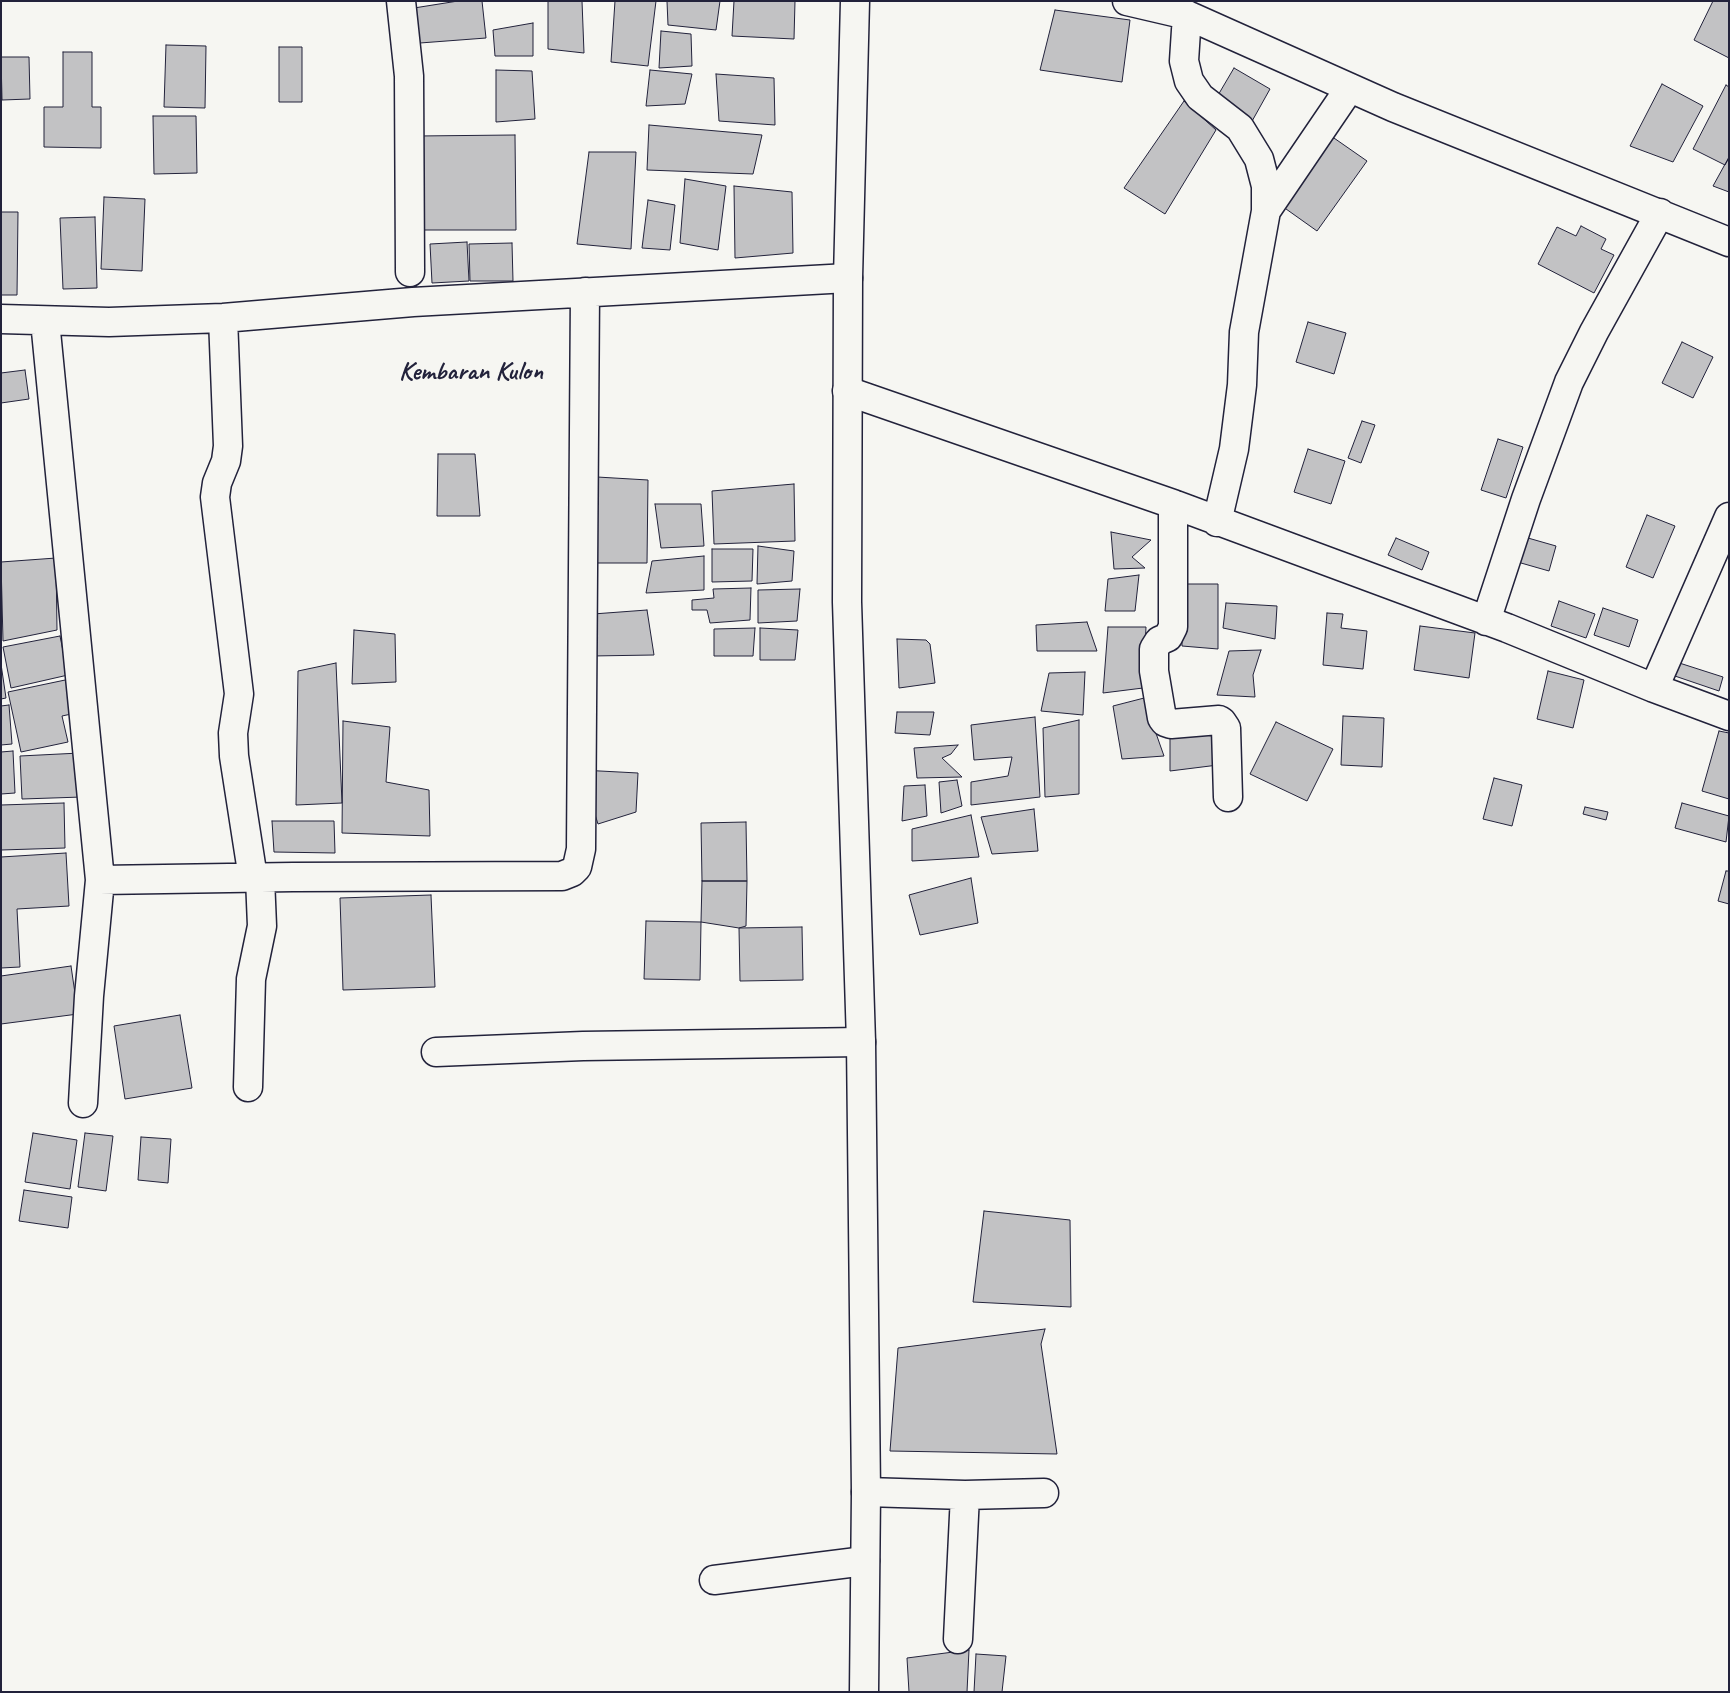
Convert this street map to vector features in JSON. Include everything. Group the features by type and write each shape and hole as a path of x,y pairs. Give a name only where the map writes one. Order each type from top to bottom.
{"street":[{"path":"401,1 409,76 410,272"},
{"path":"855,1 848,278 847,602 861,1042 866,1492 864,1692"},
{"path":"1127,1 1187,15 1349,89 1729,242"},
{"path":"1187,15 1184,61 1189,81 1200,97 1240,128 1259,160 1266,186 1266,211 1244,332 1242,385 1234,449 1217,522"},
{"path":"1266,211 1349,89"},
{"path":"1486,621 1526,498 1569,382 1594,332 1660,213"},
{"path":"1,319 109,322 224,318 413,302 848,278"},
{"path":"100,880 562,876 577,867 581,849 585,292"},
{"path":"224,318 228,446 226,461 217,483 216,497 239,694 233,733 234,756 257,878 262,926 251,979 248,1087"},
{"path":"46,321 100,880 89,996 82,1103"},
{"path":"847,391 1172,504 1486,621 1729,716"},
{"path":"1172,504 1173,627 1168,637 1159,640 1154,649 1154,672 1162,718 1165,722 1171,724 1218,720 1222,722 1226,728 1228,797"},
{"path":"1654,688 1729,517"},
{"path":"436,1052 593,1046 861,1042"},
{"path":"866,1492 965,1495 1044,1492"},
{"path":"958,1639 965,1495"},
{"path":"714,1580 866,1561"}],"building":[{"path":"458,1 482,1 486,38 420,43 414,8"},
{"path":"548,1 582,1 584,53 548,49"},
{"path":"615,1 656,1 648,66 611,62"},
{"path":"667,1 720,1 716,30 668,25"},
{"path":"734,1 795,1 794,39 732,36"},
{"path":"1713,1 1729,1 1729,58 1694,40"},
{"path":"1055,10 1130,20 1122,82 1040,70"},
{"path":"533,23 533,56 495,56 493,30"},
{"path":"661,31 691,34 692,66 659,68"},
{"path":"166,45 206,46 205,108 164,107"},
{"path":"279,47 302,47 302,102 279,102"},
{"path":"63,52 92,52 92,107 101,107 101,148 44,147 44,107 63,107"},
{"path":"1,57 29,57 30,99 2,100"},
{"path":"1234,68 1270,89 1251,123 1214,102"},
{"path":"496,70 532,71 535,119 496,122"},
{"path":"650,70 692,74 685,104 646,106"},
{"path":"716,74 774,78 775,125 719,121"},
{"path":"1662,84 1703,106 1673,162 1630,146"},
{"path":"1726,85 1729,87 1729,158 1725,165 1693,149"},
{"path":"1184,101 1216,130 1165,214 1124,188"},
{"path":"153,116 196,116 197,173 154,174"},
{"path":"649,125 762,135 753,174 647,170"},
{"path":"1321,129 1367,161 1317,231 1272,199"},
{"path":"515,135 516,230 418,230 417,136"},
{"path":"589,152 636,152 631,249 577,244"},
{"path":"1729,157 1729,192 1713,186"},
{"path":"685,179 726,186 718,250 680,243"},
{"path":"734,186 792,192 793,253 735,258"},
{"path":"104,197 145,199 142,271 101,269"},
{"path":"648,200 675,205 670,250 642,248"},
{"path":"1,212 18,212 17,295 1,295"},
{"path":"95,217 97,288 63,289 60,218"},
{"path":"1581,226 1606,239 1601,249 1614,255 1594,293 1538,264 1557,227 1576,236"},
{"path":"467,242 469,281 432,283 430,244"},
{"path":"512,243 513,281 470,281 469,244"},
{"path":"1308,322 1346,333 1334,374 1296,362"},
{"path":"1682,342 1713,357 1693,398 1662,383"},
{"path":"25,370 29,399 1,403 1,373"},
{"path":"1362,421 1375,425 1361,463 1348,458"},
{"path":"1498,439 1523,447 1506,498 1481,490"},
{"path":"1308,449 1345,461 1331,504 1294,492"},
{"path":"438,454 475,454 480,516 437,516"},
{"path":"597,477 648,480 647,563 596,563"},
{"path":"794,484 795,541 714,544 712,491"},
{"path":"655,504 701,504 704,546 661,548"},
{"path":"1647,515 1675,526 1653,578 1626,567"},
{"path":"1111,532 1151,540 1132,557 1145,568 1114,569"},
{"path":"1521,536 1556,546 1549,571 1514,561"},
{"path":"1396,538 1429,552 1422,570 1388,555"},
{"path":"758,546 794,551 792,581 757,584"},
{"path":"712,549 753,549 752,581 712,582"},
{"path":"704,556 704,590 646,593 652,561"},
{"path":"56,558 57,630 3,641 1,562"},
{"path":"1139,575 1135,611 1105,611 1108,579"},
{"path":"1181,584 1218,584 1218,649 1182,646"},
{"path":"751,588 750,620 710,623 707,610 692,610 692,600 714,598 713,589"},
{"path":"800,589 797,621 758,623 758,590"},
{"path":"1559,601 1595,614 1586,638 1551,626"},
{"path":"1226,603 1277,606 1275,639 1223,628"},
{"path":"1603,608 1638,620 1629,647 1594,635"},
{"path":"647,610 654,655 591,656 593,614"},
{"path":"1327,613 1343,614 1341,628 1367,631 1363,669 1323,665"},
{"path":"1087,622 1097,651 1037,651 1036,625"},
{"path":"1420,626 1475,633 1469,678 1414,670"},
{"path":"1108,627 1146,627 1143,688 1103,693"},
{"path":"755,628 753,656 714,656 714,629"},
{"path":"760,628 798,630 795,660 760,660"},
{"path":"354,630 395,634 396,682 352,684"},
{"path":"60,636 68,675 11,688 3,647"},
{"path":"897,639 926,640 930,644 935,683 899,688"},
{"path":"1261,650 1253,675 1255,697 1217,695 1229,651"},
{"path":"1670,660 1723,677 1719,691 1666,673"},
{"path":"336,663 342,803 296,805 298,671"},
{"path":"1,664 6,698 1,699"},
{"path":"1548,671 1584,680 1573,728 1537,719"},
{"path":"1085,672 1083,715 1041,711 1049,673"},
{"path":"70,679 76,713 62,716 68,742 21,752 8,692"},
{"path":"1152,696 1146,705 1164,756 1122,759 1113,706"},
{"path":"9,705 12,744 1,745 1,706"},
{"path":"897,712 934,712 930,735 895,733"},
{"path":"1343,716 1384,718 1382,767 1341,765"},
{"path":"1035,717 1040,797 971,805 971,782 1008,776 1012,757 974,760 971,725"},
{"path":"1079,720 1079,794 1045,797 1043,728"},
{"path":"343,721 390,727 386,782 429,790 430,836 342,833"},
{"path":"1276,722 1333,749 1307,801 1250,774"},
{"path":"1215,728 1218,765 1170,771 1170,735"},
{"path":"1719,731 1729,733 1729,799 1702,791"},
{"path":"958,745 951,754 942,758 962,777 917,778 914,748"},
{"path":"13,751 15,793 1,794 1,752"},
{"path":"80,753 82,797 22,799 20,756"},
{"path":"581,770 638,773 636,812 598,824"},
{"path":"1494,778 1522,785 1512,826 1483,819"},
{"path":"957,780 962,806 941,813 939,782"},
{"path":"925,785 927,816 902,821 904,786"},
{"path":"64,803 65,848 1,850 1,805"},
{"path":"1682,803 1729,816 1726,842 1675,828"},
{"path":"1585,807 1608,812 1606,820 1583,814"},
{"path":"1034,809 1038,851 992,854 981,817"},
{"path":"971,815 979,857 912,861 912,829"},
{"path":"272,821 334,821 335,853 274,852"},
{"path":"746,822 747,881 702,881 701,823"},
{"path":"66,853 69,906 17,909 20,967 1,968 1,857"},
{"path":"1726,871 1729,871 1729,904 1718,901"},
{"path":"971,878 978,923 920,935 909,895"},
{"path":"702,881 747,881 746,926 739,928 701,922"},
{"path":"431,895 435,987 343,990 340,898"},
{"path":"646,921 701,922 700,980 644,979"},
{"path":"802,927 803,980 740,981 739,928"},
{"path":"71,966 78,1014 1,1024 1,976"},
{"path":"180,1015 192,1088 125,1099 114,1026"},
{"path":"33,1133 77,1140 70,1189 25,1182"},
{"path":"85,1133 113,1136 106,1191 78,1187"},
{"path":"141,1137 171,1139 168,1183 138,1180"},
{"path":"24,1190 72,1197 68,1228 19,1221"},
{"path":"984,1211 1070,1220 1071,1307 973,1302"},
{"path":"1045,1329 1041,1344 1057,1454 890,1451 898,1348"},
{"path":"969,1650 967,1692 909,1692 907,1658"},
{"path":"976,1654 1006,1656 1002,1692 974,1692"}],"district":[{"name":"Kembaran Kulon","path":"471,372"}]}
